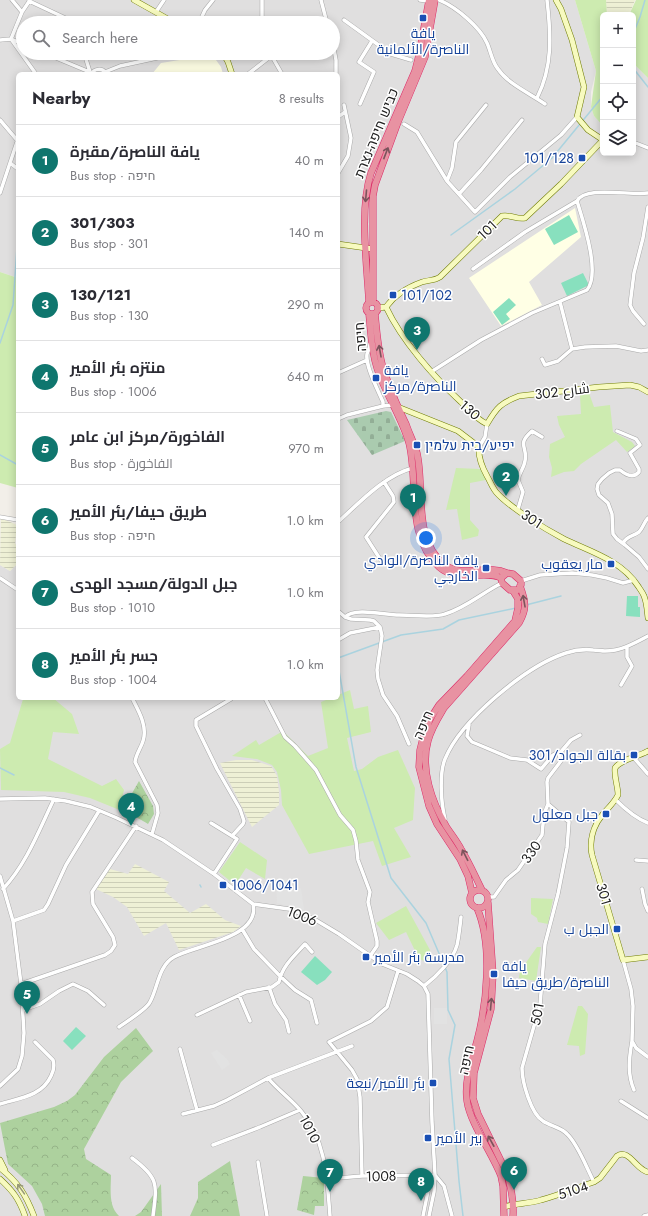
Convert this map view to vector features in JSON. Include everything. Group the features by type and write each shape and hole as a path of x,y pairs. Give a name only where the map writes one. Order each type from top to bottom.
{"highway":[{"name":"כביש חיפה-נצרת","path":"371,302 366,248 367,187 415,71 431,0"},
{"name":"כביש חיפה-נצרת","path":"371,302 373,196 375,185 425,57 431,0"},
{"path":"371,302 377,304 374,312 366,308 371,302"},
{"name":"חיפה","path":"374,312 371,342 372,352 377,369 417,452 422,516 426,536 432,550 444,564 451,568 458,570 499,570 507,573"},
{"name":"חיפה","path":"374,312 384,372 411,455 417,517 420,537 424,548 430,558 440,568 449,573 459,576 494,576 501,581"},
{"path":"507,573 513,574 521,584 518,590 513,591 508,589 501,581 507,573"},
{"name":"חיפה","path":"482,890 461,849 436,808 425,767 428,740 435,722 444,708 519,624 526,607 521,584"},
{"name":"חיפה","path":"472,893 471,885 465,870 452,846 437,824 429,806 420,767 420,750 430,719 439,704 467,676 515,621 518,600 513,591"},
{"path":"477,890 482,890 487,894 488,900 483,907 474,907 470,902 472,893 477,890"},
{"name":"חיפה","path":"488,900 493,974 491,1009 474,1073 473,1098 478,1114 507,1173 510,1184 513,1210"},
{"name":"חיפה","path":"477,908 483,924 485,947 485,1006 468,1071 466,1085 467,1101 472,1117 501,1176 503,1186 504,1216"}],"street":[{"path":"12,0 22,12"},
{"path":"134,0 163,16"},
{"path":"156,12 164,0"},
{"path":"202,16 213,0"},
{"path":"262,0 262,16"},
{"path":"321,0 325,16"},
{"path":"420,0 431,0"},
{"path":"439,0 456,10 481,33 487,43 495,64 502,74 517,86 545,104"},
{"path":"537,98 543,85 550,54 547,0"},
{"path":"404,124 417,132 447,181 475,212 510,177 562,135 577,118 584,87 572,40 561,9 556,0"},
{"path":"20,16 29,1 61,16"},
{"path":"344,20 391,54 411,60"},
{"path":"11,39 16,27"},
{"path":"11,39 16,46"},
{"path":"0,40 11,39 16,41"},
{"path":"360,104 374,72 359,62 372,41"},
{"path":"26,60 35,72"},
{"path":"60,60 89,72"},
{"path":"86,60 91,72"},
{"path":"108,72 120,66 148,60"},
{"path":"227,60 231,72"},
{"path":"250,72 264,60"},
{"path":"274,60 281,72"},
{"path":"336,60 336,72"},
{"path":"93,72 98,69 104,72"},
{"path":"340,170 348,156 351,138 344,105"},
{"path":"447,181 452,168 456,142 486,105"},
{"path":"340,116 345,112"},
{"path":"577,118 588,130 600,138"},
{"path":"0,120 16,139"},
{"path":"459,194 522,120"},
{"path":"0,193 16,143"},
{"name":"101","path":"386,308 394,297 413,286 423,281 435,280 502,216 507,215 521,219 525,218 562,184 600,143"},
{"path":"636,143 648,148"},
{"path":"10,163 16,168"},
{"path":"473,269 525,232 577,201 580,196 584,194 594,192 648,192"},
{"path":"431,372 481,340 532,313 588,290 591,286 592,265 590,245 577,201"},
{"path":"644,324 630,305 634,274 643,238 648,207"},
{"path":"340,244 373,249"},
{"path":"560,302 572,350"},
{"path":"374,312 386,308"},
{"name":"130","path":"386,308 396,326 431,372 476,417 487,424"},
{"path":"371,342 367,354 367,360 383,402 383,406"},
{"path":"542,359 545,364 558,361 572,350 585,347 616,346 633,350 648,350"},
{"path":"340,372 367,360"},
{"name":"شارع 302","path":"487,424 498,406 520,396 630,385 639,387 648,392"},
{"path":"340,418 383,406 395,406 458,431 479,447 485,437 487,424"},
{"path":"518,509 523,492 518,480 525,462 523,444 524,439 532,431 542,437"},
{"path":"618,431 636,439 640,445 630,453 639,469 639,472 634,476 631,476 620,470 616,470 602,479 598,484 597,489 599,495 608,503 612,514 613,534 617,540 640,557 648,569"},
{"name":"301","path":"479,447 481,462 493,487 498,493 538,524 564,539 611,561 634,580 646,594 648,618"},
{"path":"340,520 384,482 406,470 413,468"},
{"path":"382,562 366,537 394,502 393,496 384,482"},
{"path":"0,517 16,520"},
{"path":"623,543 630,535 639,531 648,518"},
{"path":"521,584 540,575 572,573 600,576 623,583 634,580"},
{"path":"0,578 16,587"},
{"path":"345,617 348,614 355,612 397,615 442,615 458,609 501,581"},
{"path":"340,613 345,617 351,619 374,621 380,627 382,636 377,670 378,679 383,695 397,716 409,744"},
{"path":"340,639 350,633 380,627"},
{"path":"446,826 442,784 442,768 445,760 457,738 504,688 549,661 564,654 584,649 604,651 627,647 648,636"},
{"path":"620,685 632,666 627,657 627,647"},
{"path":"133,700 141,716 144,734 144,739 135,762 157,805 158,813 152,834"},
{"path":"229,700 196,720 196,726 213,762 243,817 243,824 232,836"},
{"path":"266,700 285,737 316,770 340,815 353,830 358,860 370,892 368,902 377,941 376,946 370,956"},
{"path":"469,724 467,736 472,742 510,758 528,760 541,769 553,754 559,754"},
{"name":"330","path":"488,900 494,897 506,880 518,870 542,835 544,814 548,804 548,778 561,761 559,754 571,740 580,735"},
{"path":"648,751 622,762 615,768 615,778 618,789 616,800 638,819 648,823"},
{"path":"634,758 648,774"},
{"name":"1006","path":"0,799 23,798 66,800 136,826 152,834 214,874 253,904 289,909 306,915 339,934 382,964 407,974 424,986"},
{"path":"3,889 23,864 54,799"},
{"name":"301","path":"616,800 602,815 594,828 591,850 631,989 634,1006 632,1041 628,1064 629,1074 634,1090"},
{"path":"436,808 439,810 443,803"},
{"name":"501","path":"548,804 569,822 567,848 558,894 545,944 540,1005 522,1068 522,1077 536,1115 545,1123 567,1134 574,1143 594,1182"},
{"path":"13,921 44,910 66,865 99,811"},
{"path":"211,823 237,839 214,874"},
{"path":"20,984 105,955 111,951 115,945 113,937 93,904 92,892 136,826"},
{"path":"636,860 648,861"},
{"path":"0,876 13,921 23,1010 24,1033 22,1056 18,1069 0,1086"},
{"path":"642,889 648,911"},
{"path":"119,1027 150,1004 164,967 172,958 186,951 232,936 251,920 255,912 253,904"},
{"path":"429,1216 434,1192 435,1175 428,994 424,986 440,971 454,952 458,944 461,917"},
{"path":"242,929 254,949 280,976 294,990 311,1000 318,1023"},
{"path":"198,1015 246,992 269,987 279,982 285,966 305,944 312,952"},
{"path":"623,960 648,957"},
{"path":"362,1176 360,1097 357,1078 329,1042 371,1021 387,1007 398,971"},
{"path":"23,1010 40,1004 59,991 73,984 88,991 104,1005"},
{"path":"269,987 275,1004 286,1020 289,1032"},
{"path":"239,995 250,1021"},
{"path":"632,1041 636,1048 648,1057"},
{"path":"0,1104 40,1091 48,1082 54,1070 54,1060 34,1042"},
{"path":"183,1114 227,1100 268,1078 352,1046"},
{"path":"180,1049 197,1110"},
{"name":"1010","path":"268,1078 308,1119 315,1133 324,1157 330,1216"},
{"path":"621,1101 648,1118"},
{"path":"213,1144 260,1127 300,1110"},
{"name":"5104","path":"504,1207 513,1210 594,1182 600,1178 617,1156 621,1154 630,1157 640,1169 648,1172"},
{"path":"132,1158 146,1168 154,1179 156,1191 153,1216"},
{"path":"0,1160 6,1172"},
{"path":"258,1162 267,1216"},
{"path":"0,1168 15,1180 26,1196 34,1216"},
{"path":"423,1216 428,1191 429,1175"},
{"path":"435,1175 444,1186 452,1216"},
{"name":"1008","path":"327,1179 362,1176 435,1175"},
{"path":"0,1179 9,1187 19,1200 25,1216"},
{"path":"644,1216 648,1215"}],"shaded area":[{"path":"0,0 575,0 596,71 591,92 591,107 594,116 600,123 600,156 636,156 636,66 648,78 648,1216 0,1216 0,565 10,571 16,565 16,700 340,700 340,72 16,72 16,277 0,272"},
{"path":"606,0 635,0 630,12 607,12"},
{"path":"180,60 216,60 222,72 154,72 161,63"},
{"path":"575,208 581,237 529,282 542,305 501,326 469,278"},
{"path":"1,518 16,525 16,565 10,571 0,565"},
{"path":"236,760 252,760 271,766 277,776 279,805 252,827 220,763"},
{"path":"135,864 169,882 164,891 190,913 206,904 225,920 241,926 233,932 179,950 166,923 144,936 127,907 113,897 96,889 110,869 128,874"},
{"path":"287,878 287,881 294,881 296,889 301,888 304,910 277,903 276,880"},
{"path":"434,1008 447,1008 447,1024 434,1024"},
{"path":"217,1050 227,1059 230,1064 222,1070 211,1053"}],"green space":[{"path":"575,0 606,0 607,12 600,12 600,123 594,116 591,107 596,71"},
{"path":"636,0 648,0 648,78 636,66 636,12 630,12"},
{"path":"569,215 578,232 554,245 545,229"},
{"path":"0,272 16,277 16,487 0,483"},
{"path":"583,273 589,285 567,296 561,283"},
{"path":"509,298 516,305 506,314 510,319 502,325 493,312"},
{"path":"589,393 594,407 610,405 613,432 632,442 635,446 627,452 616,440 581,464 574,471 564,472 551,477 552,468 549,457 550,444 565,437 559,425 557,416 581,414 580,395"},
{"path":"386,411 391,412 405,441 372,455 347,420"},
{"path":"456,468 480,469 486,480 470,483 470,520 479,530 478,536 462,540 457,509 446,510"},
{"path":"627,596 638,596 640,617 626,616"},
{"path":"350,690 354,709 368,706 371,732 347,738 354,771 362,769 378,757 398,750 415,788 413,820 394,828 411,857 382,866 373,841 309,854 282,805 281,790 277,772 272,765 257,759 232,756 256,740 259,745 283,731 308,756 328,748 321,702 326,700 340,700 340,694"},
{"path":"23,700 55,700 72,714 79,734 53,732 48,759 102,786 116,779 124,790 122,798 123,809 127,813 90,798 64,792 1,790 0,749 10,743"},
{"path":"139,781 153,806 154,814 148,824 133,816 127,809 126,805 127,793 131,795"},
{"path":"240,842 267,860 265,879 246,868 235,885 219,872"},
{"path":"531,898 553,899 548,924 538,922 537,918 531,914"},
{"path":"406,906 430,950 432,964 419,959 406,932 389,940 376,923"},
{"path":"537,947 541,947 536,981 519,978 520,971"},
{"path":"315,956 332,972 325,980 317,985 301,972"},
{"path":"578,1006 582,1006 588,1014 585,1054 580,1056 579,1046 567,1045"},
{"path":"76,1027 86,1036 72,1050 63,1041"},
{"path":"136,1028 153,1051 121,1082 84,1149 86,1159 111,1175 112,1202 115,1212 119,1216 45,1216 42,1204 32,1186 8,1164 0,1123 54,1107 67,1101 75,1095 104,1057"},
{"path":"230,1161 240,1216 190,1216 198,1198 198,1182"},
{"path":"303,1176 324,1178 324,1206 315,1206 314,1215 297,1210"},
{"path":"161,1184 162,1216 135,1216 141,1212"}],"waterway":[{"path":"636,27 645,0"},
{"path":"636,72 648,87"},
{"path":"451,235 515,189 552,158 600,100"},
{"path":"0,343 13,305 16,262"},
{"path":"0,455 16,464"},
{"path":"526,605 561,596"},
{"path":"340,657 401,635 443,629 459,620 516,608"},
{"path":"340,676 356,767 391,878 426,923 447,972 448,1010 455,1025 449,1059 463,1216"},
{"path":"0,768 14,775"}],"place":[{"name":"يافة الناصرة/الألمانية","path":"423,18"},
{"name":"101/128","path":"582,158"},
{"name":"101/102","path":"393,295"},
{"name":"130/121","path":"417,350"},
{"name":"يافة الناصرة/مركز","path":"376,378"},
{"name":"יפיע/בית עלמין","path":"417,445"},
{"name":"301/303","path":"506,496"},
{"name":"يافة الناصرة/مقبرة","path":"413,517"},
{"name":"مار يعقوب","path":"611,564"},
{"name":"يافة الناصرة/الوادي الخارجي","path":"486,568"},
{"name":"بقالة الجواد/301","path":"634,755"},
{"name":"جبل معلول","path":"606,814"},
{"name":"منتزه بئر الأمير","path":"131,826"},
{"name":"1006/1041","path":"223,885"},
{"name":"الجبل ب","path":"617,929"},
{"name":"مدرسة بئر الأمير","path":"366,957"},
{"name":"يافة الناصرة/طريق حيفا","path":"494,974"},
{"name":"الفاخورة/مركز ابن عامر","path":"27,1014"},
{"name":"بئر الأمير/نبعة","path":"433,1083"},
{"name":"بير الأمير","path":"428,1138"},
{"name":"طريق حيفا/بئر الأمير","path":"514,1190"},
{"name":"جبل الدولة/مسجد الهدى","path":"330,1192"},
{"name":"جسر بئر الأمير","path":"421,1201"}]}
